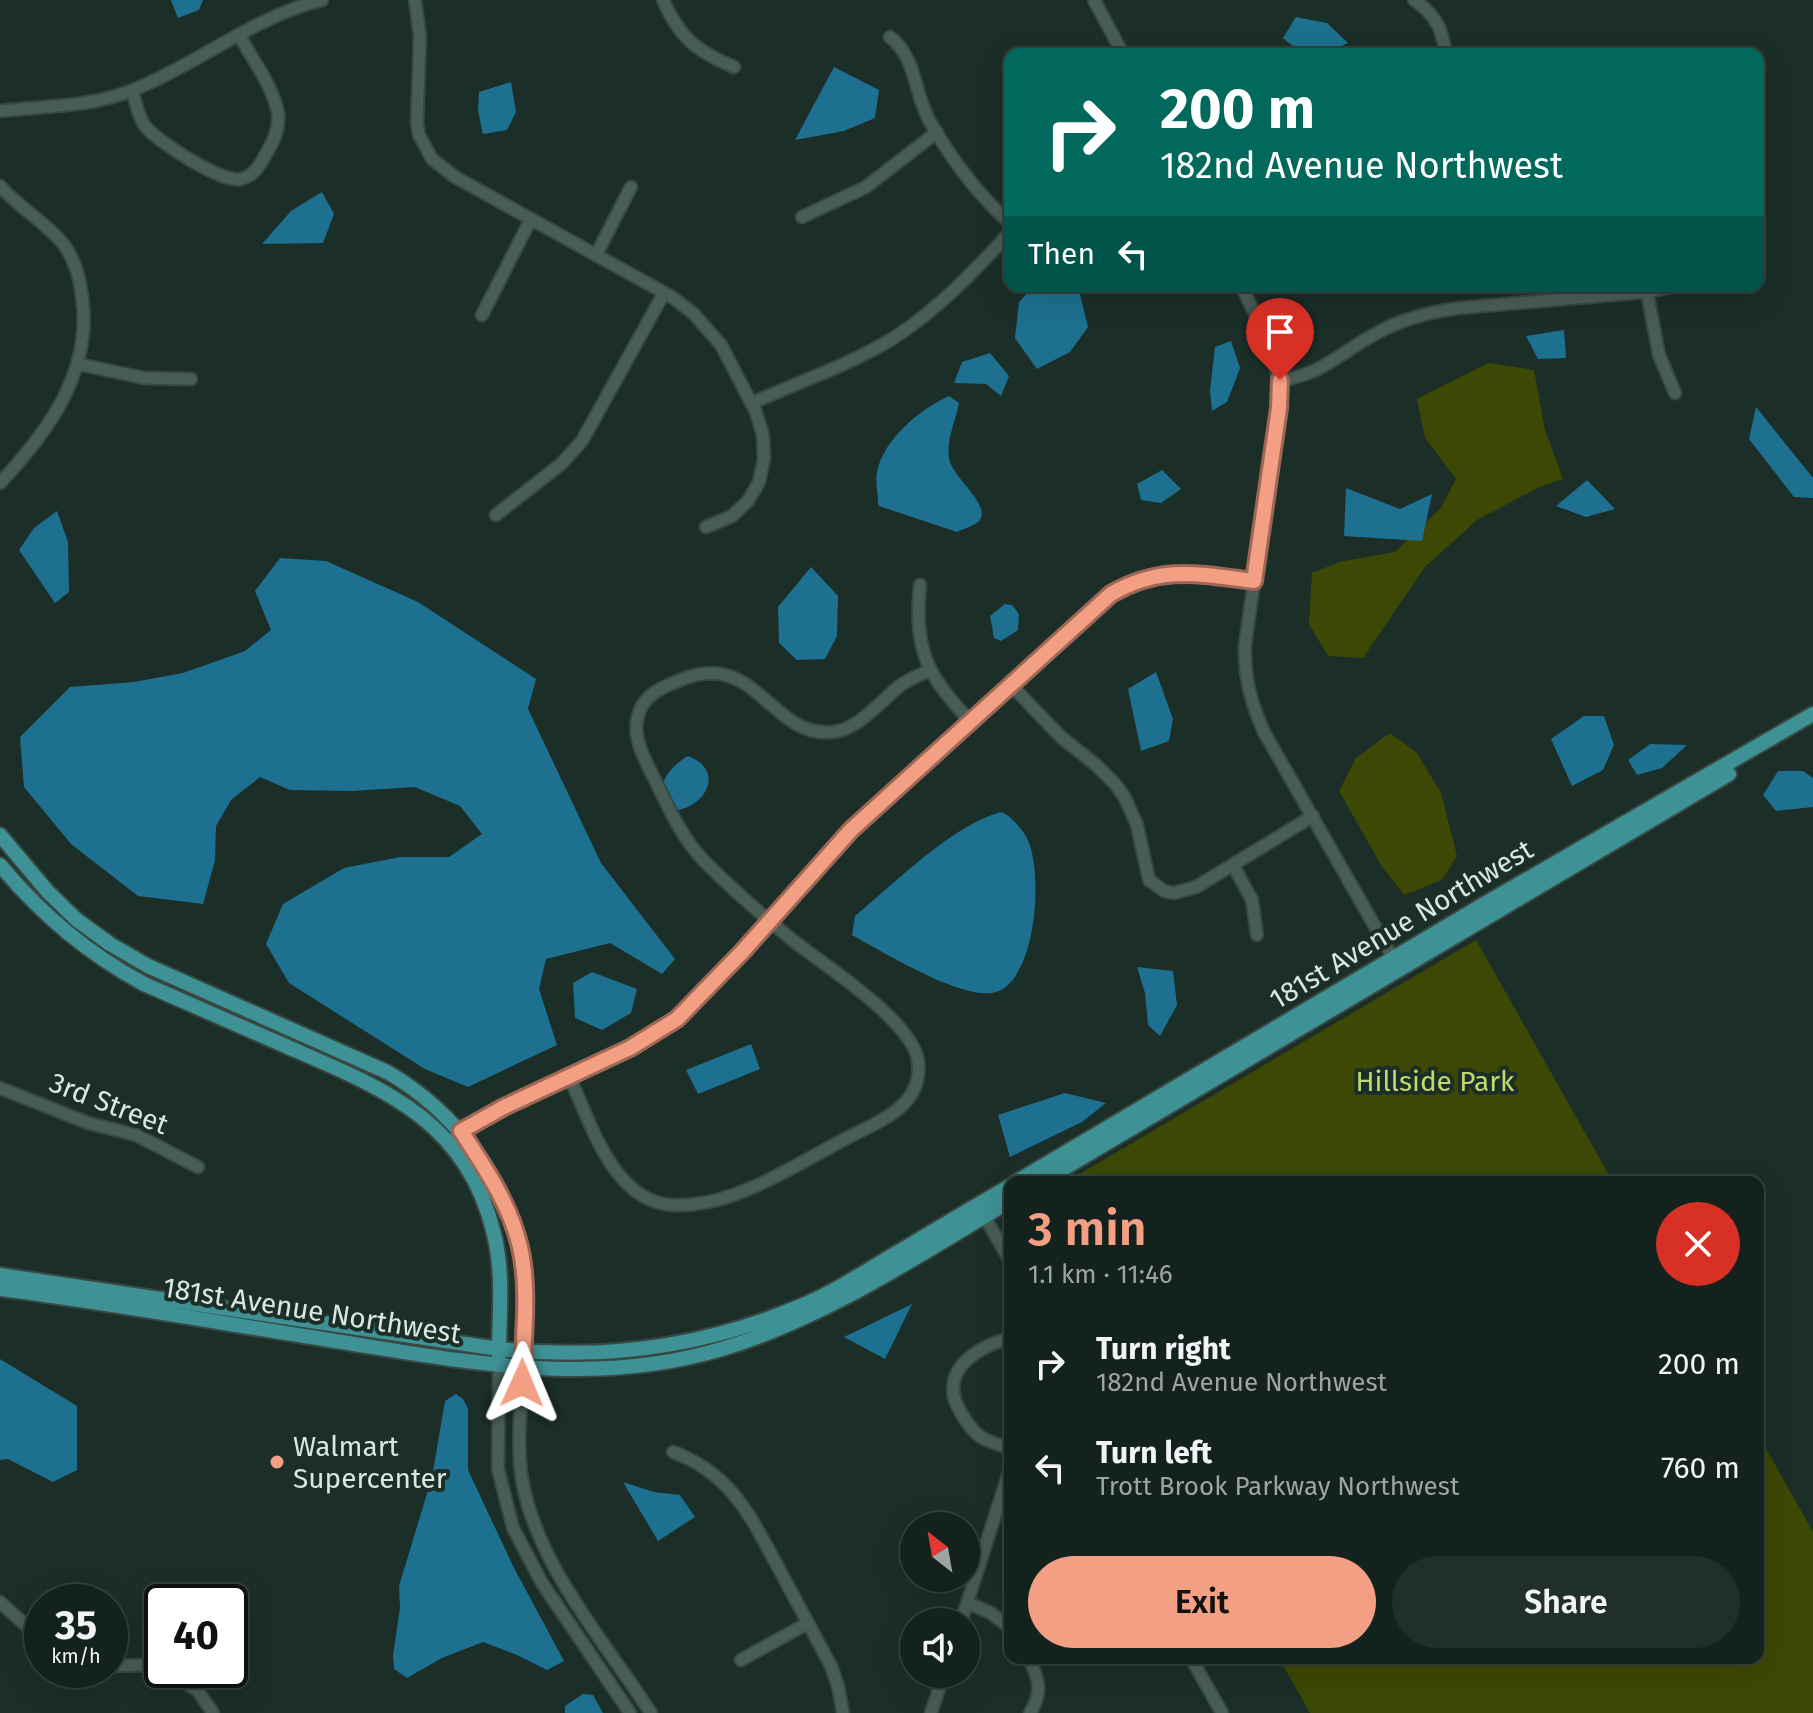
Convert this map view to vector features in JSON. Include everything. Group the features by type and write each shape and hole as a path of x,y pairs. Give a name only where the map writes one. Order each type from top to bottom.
{"main road":[{"name":"181st Avenue Northwest","path":"1051,1176 1813,714"},
{"name":"181st Avenue Northwest","path":"1026,1176 1813,725"},
{"path":"0,835 48,892 77,920 110,944 148,966 387,1072 433,1103 461,1131 499,1190 520,1246 524,1283 522,1368"},
{"path":"0,865 46,916 110,966 144,984 383,1089 416,1112 447,1141 476,1184 495,1237 502,1292 499,1366"},
{"name":"181st Avenue Northwest","path":"0,1289 127,1306 499,1366 587,1370 641,1366 726,1348 817,1311 981,1210 1004,1191"},
{"name":"181st Avenue Northwest","path":"0,1275 522,1352 575,1354 639,1350 692,1340 800,1306 981,1210 1004,1203"}],"street":[{"path":"0,111 106,99 132,91 294,3 322,0"},
{"path":"415,0 420,50 417,122 424,148 442,169 664,293 693,313 713,333 728,356 752,403 764,445 759,482 741,509 722,522 706,527"},
{"path":"663,0 674,23 691,44 712,58 734,67"},
{"path":"1094,0 1120,48"},
{"path":"1414,0 1427,10 1440,27 1444,48"},
{"path":"132,91 142,121 154,134 218,175 237,180 245,178 258,168 273,143 278,124 275,103 239,35"},
{"path":"890,37 907,55 923,107 937,132 971,181 1004,217"},
{"path":"802,217 866,187 937,132"},
{"path":"0,186 16,204 55,235 72,259 84,305 78,364 62,404 0,483"},
{"path":"596,255 631,187"},
{"path":"482,315 531,219"},
{"path":"752,403 856,357 904,331 959,285 1004,238"},
{"path":"1244,292 1269,343 1280,380 1279,408 1245,645 1246,679 1264,732 1396,964"},
{"path":"1280,380 1316,372 1382,330 1428,313 1647,292 1659,355 1675,393"},
{"path":"496,515 561,464 582,441 664,293"},
{"path":"78,364 144,378 191,379"},
{"path":"447,1141 504,1107 666,1027 698,999 851,830 1111,594 1139,580 1181,573 1254,581"},
{"path":"920,585 918,622 921,645 930,670 939,687 970,721"},
{"path":"569,1076 618,1175 633,1191 665,1205 700,1204 736,1193 815,1155 902,1107 917,1081 918,1063 912,1043 879,1008 770,921 706,863 684,837 637,739 637,722 642,706 653,693 686,677 722,673 739,679 802,727 816,732 832,732 853,725 904,682 930,670"},
{"path":"1010,684 1062,738 1116,785 1131,812 1140,838 1145,870 1156,886 1164,891 1185,892 1313,816"},
{"path":"1233,865 1252,900 1257,935"},
{"name":"3rd Street","path":"0,1088 88,1123 136,1135 198,1167"},
{"path":"981,1210 1004,1250"},
{"path":"1004,1341 966,1359 956,1375 952,1390 955,1403 976,1435 1004,1446"},
{"path":"499,1366 498,1469 513,1528 542,1583 630,1713"},
{"path":"522,1368 520,1463 534,1527 563,1581 651,1713"},
{"path":"673,1452 708,1469 747,1510 831,1666 843,1713"},
{"path":"966,1608 1004,1488"},
{"path":"0,1602 24,1624"},
{"path":"968,1603 991,1613 1004,1623"},
{"path":"741,1660 808,1623"},
{"path":"1030,1713 1039,1688 1031,1664"},
{"path":"1194,1664 1222,1713"},
{"path":"193,1688 213,1713"},
{"path":"931,1713 939,1688"}],"green space":[{"path":"1489,363 1534,370 1545,430 1563,479 1540,487 1477,520 1425,567 1363,658 1328,656 1309,624 1312,573 1339,562 1395,552 1441,508 1456,479 1425,438 1417,399"},
{"path":"1390,733 1417,753 1441,793 1457,856 1442,880 1404,895 1381,865 1339,791 1356,758"},
{"name":"Hillside Park","path":"1476,940 1610,1176 1076,1176"},
{"path":"1764,1445 1813,1532 1813,1713 1310,1713 1282,1664 1764,1664"}],"water":[{"path":"171,0 203,0 199,10 178,18"},
{"path":"1296,17 1327,23 1348,43 1337,48 1297,48 1283,38"},
{"path":"834,67 879,90 875,118 844,131 795,140"},
{"path":"511,82 516,112 507,130 483,134 478,111 479,92"},
{"path":"322,192 334,214 323,243 262,244 291,211"},
{"path":"1028,292 1079,292 1088,327 1070,352 1037,369 1015,338 1019,302"},
{"path":"1564,330 1566,358 1538,359 1526,336"},
{"path":"1231,341 1240,368 1227,402 1212,411 1210,391 1215,347"},
{"path":"990,353 1009,376 1001,396 986,384 954,383 962,362"},
{"path":"949,396 959,403 948,451 951,466 976,499 982,514 977,523 957,532 879,506 876,483 881,460 895,436 916,417"},
{"path":"1756,407 1813,478 1813,498 1794,497 1749,439"},
{"path":"1162,470 1181,489 1161,503 1141,500 1137,484"},
{"path":"1587,480 1615,509 1586,517 1556,506"},
{"path":"1346,488 1400,509 1432,494 1422,541 1344,536"},
{"path":"57,511 68,542 69,592 55,603 19,550 34,528"},
{"path":"280,558 326,561 418,602 536,679 528,709 601,863 675,959 662,974 610,943 546,959 539,989 557,1045 468,1087 425,1069 289,983 266,944 283,904 344,868 400,857 449,857 482,834 460,806 415,787 352,791 290,790 260,777 231,800 216,826 215,860 203,904 138,896 71,844 24,787 20,737 70,687 134,682 183,673 245,651 271,630 255,591"},
{"path":"811,567 838,596 837,636 825,659 797,660 779,643 778,607"},
{"path":"1005,604 1012,605 1019,614 1018,630 1001,641 994,638 990,616"},
{"path":"1156,672 1173,719 1169,741 1141,751 1128,689"},
{"path":"1584,716 1604,716 1614,745 1603,770 1572,786 1551,739"},
{"path":"1650,744 1687,745 1662,768 1637,775 1628,760"},
{"path":"688,756 706,769 708,785 698,800 679,810 671,807 663,783 672,769"},
{"path":"1778,771 1803,771 1813,778 1813,807 1776,811 1763,795"},
{"path":"1002,812 1016,823 1027,838 1035,875 1033,925 1027,950 1019,970 1007,986 992,993 960,988 921,972 852,935 855,916 925,856 964,829"},
{"path":"1137,967 1173,971 1177,1005 1160,1036 1148,1025 1145,993"},
{"path":"592,972 637,989 631,1013 602,1030 575,1018 573,983"},
{"path":"751,1044 760,1069 698,1094 686,1070"},
{"path":"1065,1093 1106,1103 1082,1122 1010,1157 998,1115"},
{"path":"912,1304 885,1359 844,1337"},
{"path":"0,1359 77,1406 77,1470 53,1482 8,1459 0,1460"},
{"path":"456,1394 468,1408 468,1470 513,1566 564,1661 547,1670 483,1642 442,1658 407,1678 394,1669 399,1586 432,1477 445,1401"},
{"path":"623,1482 654,1492 680,1495 695,1517 658,1541"},
{"path":"583,1694 593,1695 603,1713 565,1713 565,1706"}],"place":[{"name":"Walmart Supercenter","path":"277,1462"}],"route":[{"path":"522,1383 524,1283 520,1246 499,1190 461,1131 504,1107 630,1048 677,1019 743,951 851,830 1111,594 1139,580 1167,573 1195,573 1254,581 1279,408 1280,380"}]}
